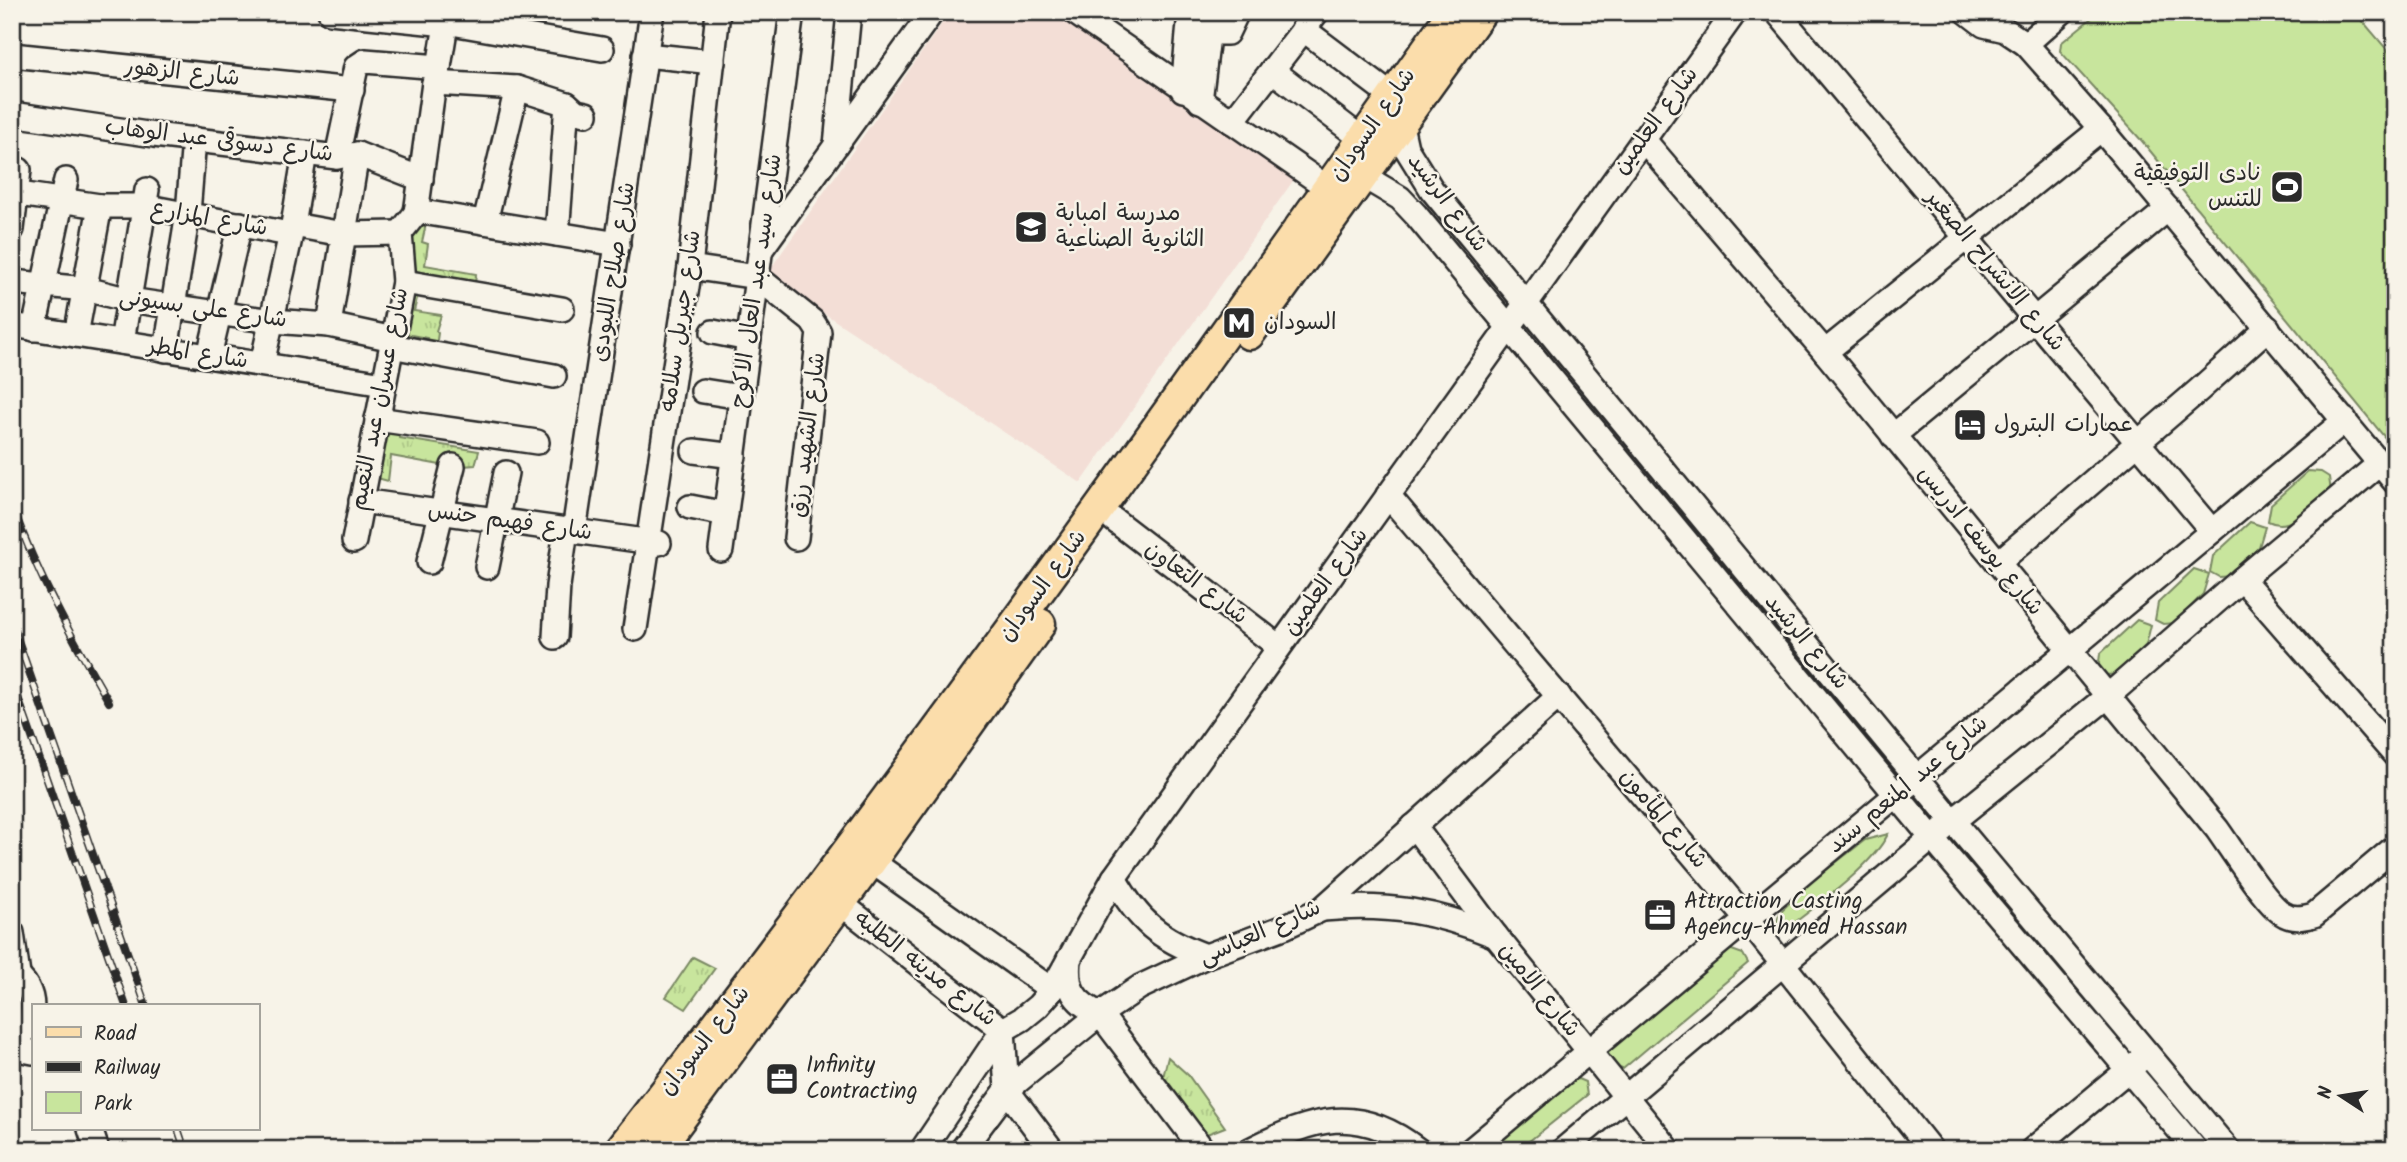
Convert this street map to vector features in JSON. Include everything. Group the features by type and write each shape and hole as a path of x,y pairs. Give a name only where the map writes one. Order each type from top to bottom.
{"main road":[{"name":"شارع السودان","path":"657,1150 871,861 1363,176 1453,12"},
{"name":"شارع السودان","path":"620,1150 829,878 1146,444 1362,139 1397,111 1481,12"}],"street":[{"path":"330,12 447,19 602,49"},
{"name":"شارع صلاح اللبودى","path":"555,637 558,586 570,530 618,244 652,12"},
{"name":"شارع جبريل سلامه","path":"635,629 654,542 690,267 718,12"},
{"name":"شارع سيد عبد العال الاكوح","path":"722,550 792,12"},
{"path":"835,148 849,12"},
{"path":"909,45 913,12"},
{"path":"761,249 932,12"},
{"path":"1074,12 1328,188"},
{"path":"1109,36 1111,12"},
{"path":"1190,12 1191,95"},
{"path":"1191,95 1210,23 1227,33 1237,12"},
{"name":"شارع العلمين","path":"922,1150 1003,1030 1030,1013 1052,990 1114,878 1735,12"},
{"name":"شارع الانشراح الصغير","path":"1777,12 2212,531"},
{"path":"1967,12 1984,25 2006,30 2026,44 2101,129 2395,482"},
{"path":"2026,44 2062,12"},
{"path":"400,233 416,211 447,19"},
{"path":"1232,122 1310,21 1397,111"},
{"name":"شارع الزهور","path":"12,55 352,90"},
{"path":"645,55 713,62"},
{"path":"328,325 343,233 352,90 356,67 365,61 517,88 577,109 557,234"},
{"path":"1272,70 1362,139"},
{"path":"485,222 517,88"},
{"name":"شارع الرشيد","path":"1397,111 1406,148 1432,190 2228,1150"},
{"name":"شارع دسوقى عبد الوهاب","path":"12,114 305,153 347,156 421,179"},
{"path":"1825,352 2101,129"},
{"path":"166,350 188,213 194,139"},
{"name":"شارع يوسف ادريس","path":"1643,139 1825,352 2108,696 2217,829 2275,909 2284,915 2304,918 2322,909 2395,847"},
{"path":"262,365 293,225 305,153"},
{"path":"12,229 19,170"},
{"name":"شارع الرشيد","path":"1363,176 1400,198 1416,215 1932,838 2196,1150"},
{"path":"23,327 43,286 64,190"},
{"name":"شارع المزارع","path":"15,193 64,190 100,206 145,198 188,213 289,233 293,225 343,233 400,233"},
{"path":"122,342 145,198"},
{"path":"76,335 100,206"},
{"path":"1893,436 2168,209"},
{"path":"416,211 618,244"},
{"path":"209,356 240,224"},
{"name":"شارع عسران عبد النعيم","path":"354,541 404,282 400,233"},
{"path":"690,267 757,277"},
{"name":"شارع الشهيد رزق","path":"757,277 813,321 819,332 796,538"},
{"name":"شارع على بسيونى","path":"12,282 86,289 129,300 272,321 328,325 392,342 554,376"},
{"path":"404,282 562,309"},
{"name":"شارع المطر","path":"23,327 384,384"},
{"path":"1998,563 2268,328"},
{"path":"713,332 749,339"},
{"path":"703,391 741,397"},
{"path":"377,419 537,442"},
{"name":"شارع عبد المنعم سند","path":"1471,1150 2345,420"},
{"path":"694,451 734,456"},
{"path":"1563,1150 1932,838 2108,696 2379,464"},
{"path":"429,562 453,466"},
{"path":"487,567 506,473"},
{"name":"شارع المأمون","path":"1388,495 1747,919 1931,1150"},
{"name":"شارع فهيم حنس","path":"361,501 654,542"},
{"path":"690,507 726,514"},
{"name":"شارع التعاون","path":"1114,520 1279,646"},
{"path":"2242,579 2395,755"},
{"name":"شارع العباسى","path":"962,1150 1007,1090 1100,1014 1140,987 1206,956 1284,927 1322,909 1559,696"},
{"name":"شارع الامين","path":"1414,826 1496,936 1669,1150"},
{"path":"871,861 1052,990"},
{"path":"1114,878 1129,905 1150,928 1176,946 1206,956"},
{"name":"شارع مدينه الطلبه","path":"840,903 1003,1030 1007,1090"},
{"path":"1322,909 1358,906 1405,909 1463,923 1496,936"},
{"path":"12,933 15,974 27,985 35,1001"},
{"path":"1069,959 1067,977 1073,993 1084,1007 1100,1014 1203,1150"},
{"path":"32,1015 25,1031 12,1046 32,1052"},
{"path":"2032,1150 2148,1054"},
{"path":"1007,1090 1052,1150"},
{"path":"1250,1150 1282,1134 1317,1123 1352,1119 1378,1125 1403,1138 1418,1150"},
{"path":"90,1130 97,1150"}],"shaded area":[{"name":"مدرسة امبابة الثانوية الصناعية","path":"950,12 1061,12 1295,178 1081,483 766,275"}],"green space":[{"name":"نادى التوفيقية للتنس","path":"2099,12 2355,12 2395,59 2395,450 2142,141 2060,51 2061,43"},
{"path":"428,215 422,242 428,244 425,265 476,274 475,284 504,289 420,280 404,261 412,222"},
{"path":"405,283 420,286 414,311 441,315 436,331 436,347 426,346 427,338 406,334 403,342"},
{"path":"377,421 400,422 399,438 479,451 475,465 451,467 391,456 388,481 377,478"},
{"path":"2308,471 2321,472 2329,477 2331,492 2293,521 2277,524 2268,521 2271,504"},
{"path":"2250,522 2265,527 2259,547 2231,576 2219,577 2210,572 2213,556"},
{"path":"2194,569 2209,574 2203,594 2175,623 2163,624 2155,620 2158,603"},
{"path":"2137,620 2151,625 2146,645 2118,674 2106,675 2098,670 2100,654"},
{"path":"1888,834 1870,859 1830,896 1790,926 1776,923 1781,911 1812,881 1865,840"},
{"path":"1729,949 1743,954 1748,963 1623,1069 1605,1065 1608,1048"},
{"path":"693,957 715,968 686,1009 666,997"},
{"path":"1168,1057 1188,1075 1225,1127 1199,1137 1161,1085"},
{"path":"1571,1076 1585,1082 1587,1095 1518,1150 1481,1150"}],"railway":[{"path":"12,505 56,606 109,702"},
{"path":"12,623 145,1004"},
{"path":"12,680 125,1004"},
{"path":"178,1130 185,1150"}],"place":[{"name":"نادى التوفيقية للتنس","path":"2287,187"},
{"name":"مدرسة امبابة الثانوية الصناعية","path":"1031,227"},
{"name":"السودان","path":"1239,323"},
{"name":"عمارات البترول","path":"1970,425"},
{"name":"Attraction Casting Agency-Ahmed Hassan","path":"1660,915"},
{"name":"Infinity Contracting","path":"782,1079"}]}
